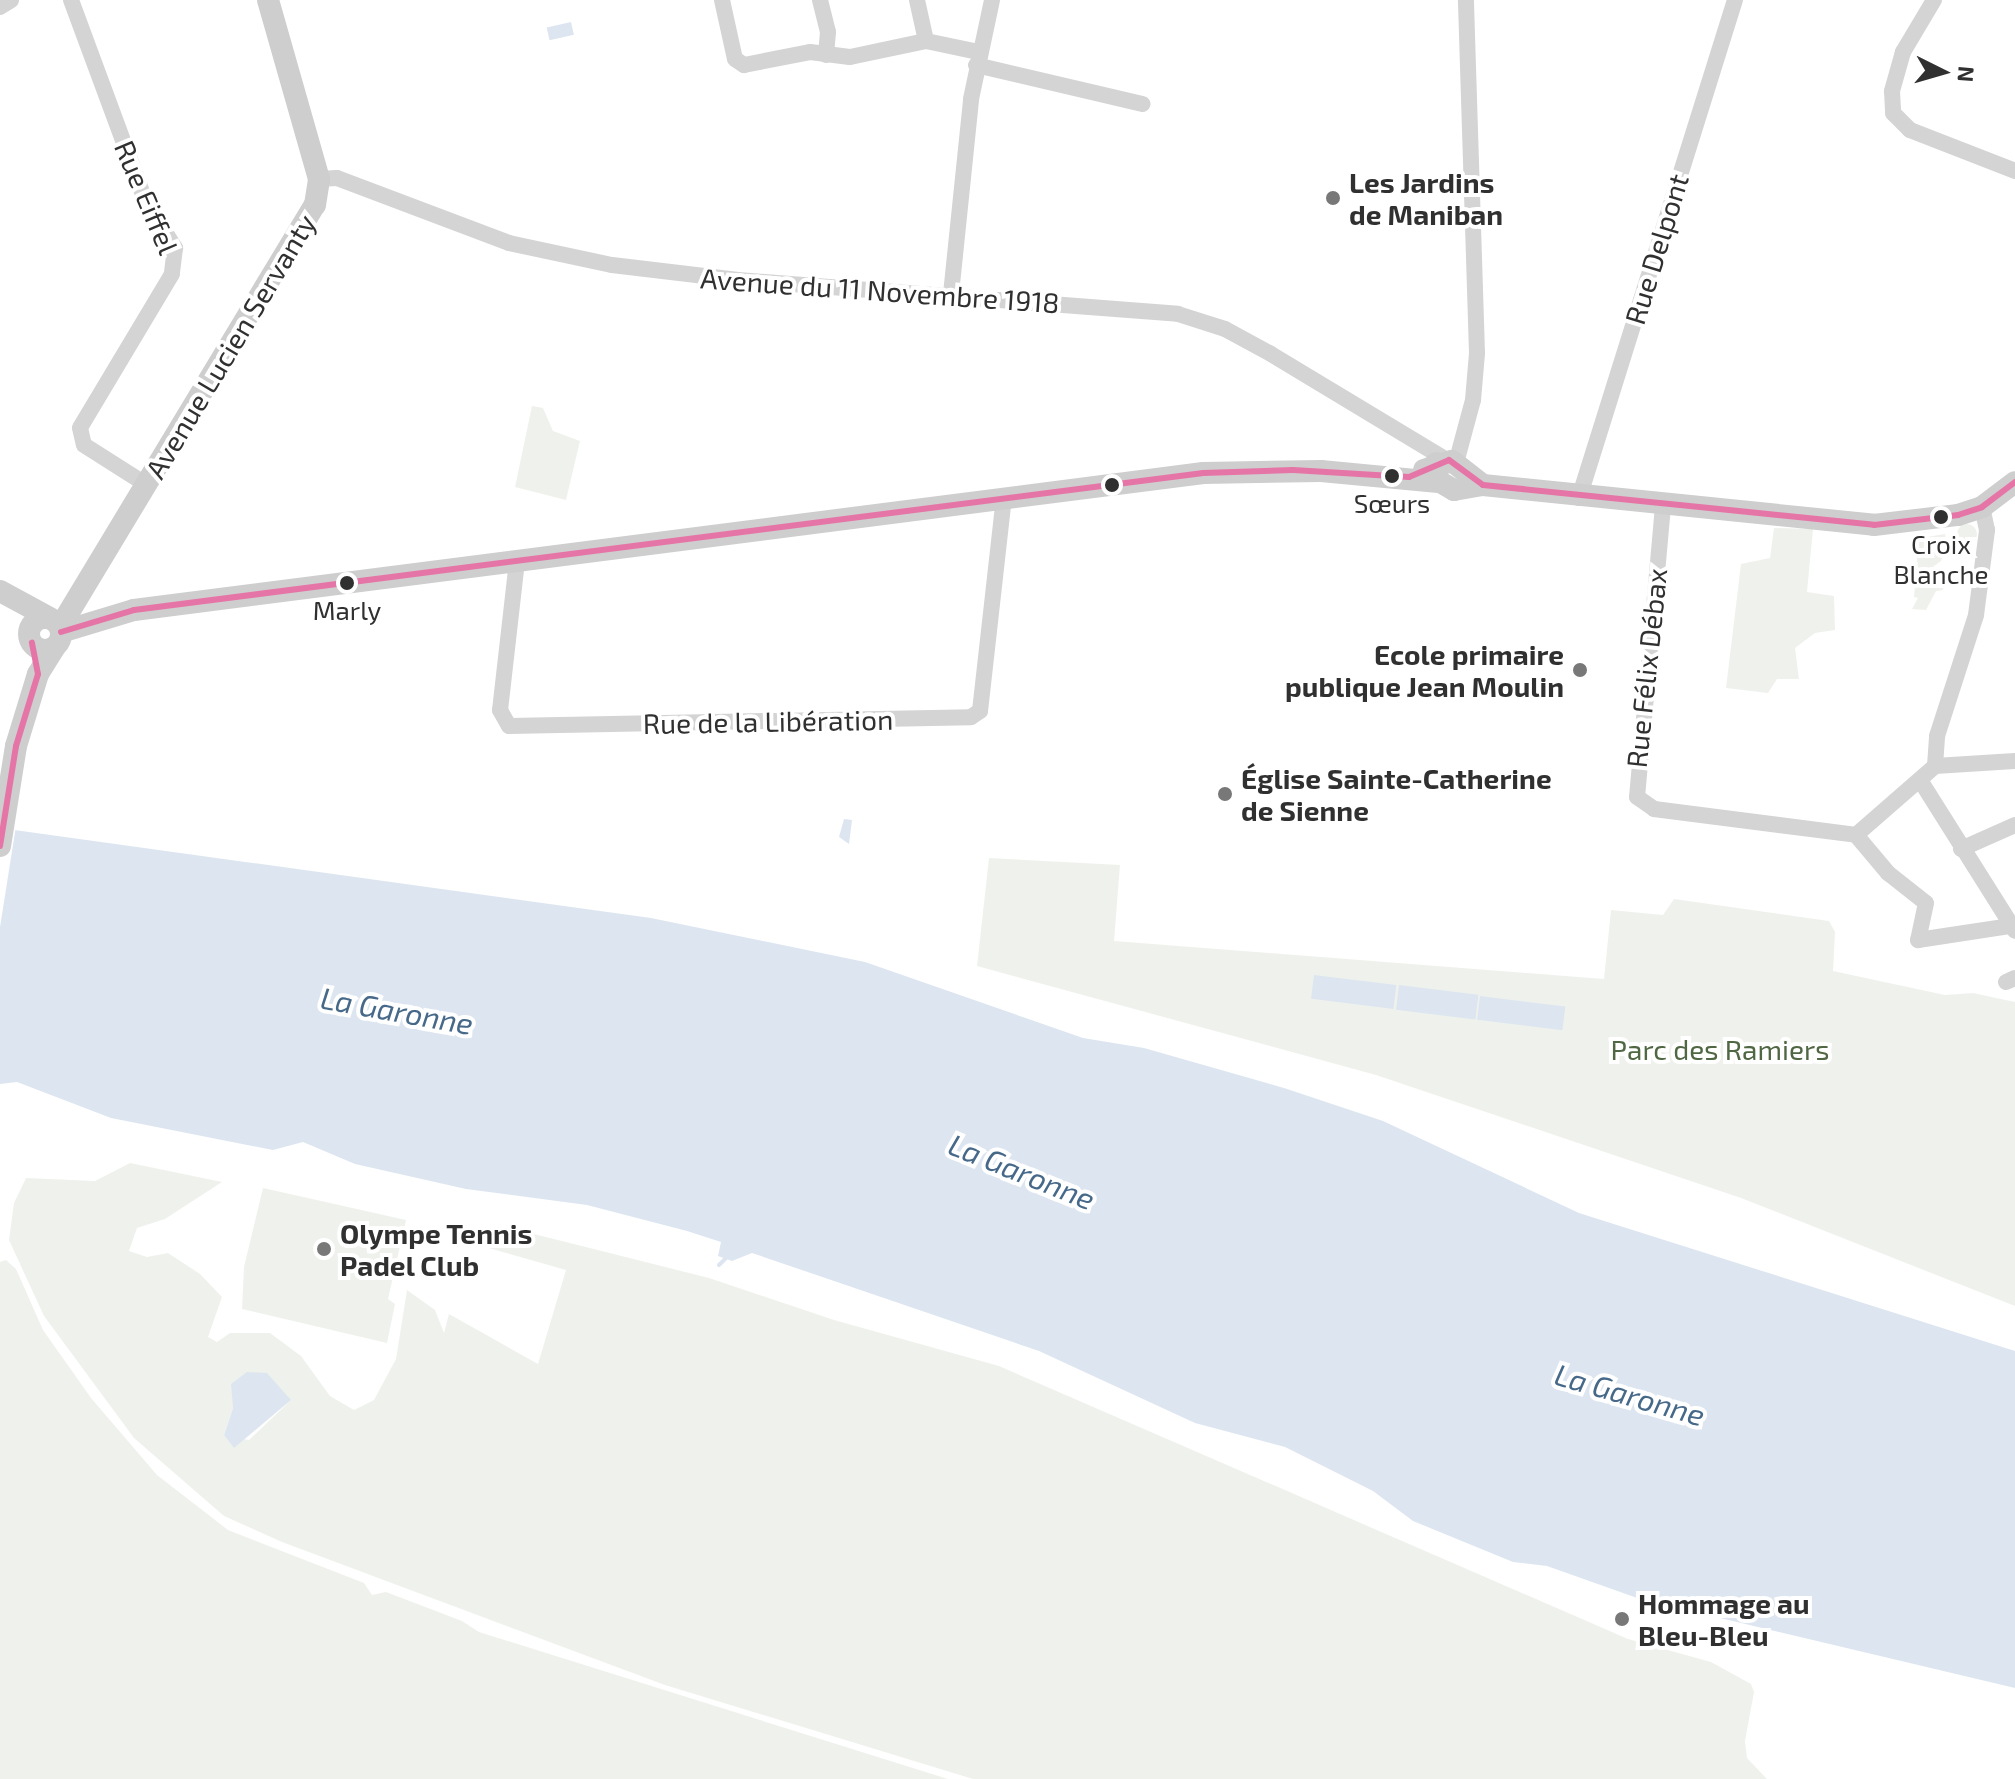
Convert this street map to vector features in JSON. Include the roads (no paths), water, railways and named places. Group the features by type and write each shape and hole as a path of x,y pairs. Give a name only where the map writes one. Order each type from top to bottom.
{"main road":[{"name":"Avenue Lucien Servanty","path":"48,633 147,485 304,231 319,179 268,0"},
{"path":"48,633 134,610 1004,498 1246,470 1441,472 1483,485 1579,498 1874,525 1936,519 1982,507 2015,482"},
{"path":"8,595 48,633"},
{"path":"0,846 16,746 48,633"}],"street":[{"path":"0,7 11,0"},
{"name":"Rue Eiffel","path":"71,0 145,200 175,248 172,274 80,428 84,445 147,485"},
{"path":"722,0 738,62 826,55 850,57 926,41 1142,104"},
{"path":"820,0 828,32 826,55"},
{"path":"917,0 926,41"},
{"path":"951,294 977,58 992,0"},
{"path":"1441,472 1473,400 1477,353 1466,0"},
{"name":"Rue Delpont","path":"1579,498 1735,0"},
{"path":"1934,0 1903,52 1892,91 1893,113 1910,130 2015,171"},
{"name":"Avenue du 11 Novembre 1918","path":"319,179 337,178 509,243 612,265 738,280 1133,308 1213,326 1379,415 1422,445 1441,472"},
{"name":"Rue de la Libération","path":"517,561 500,710 509,726 971,717 980,711 1004,498"},
{"name":"Rue Félix Débax","path":"1663,506 1634,783 1640,801 1654,809 1856,835"},
{"path":"1935,766 1937,736 1976,615 1987,530 1982,507"},
{"path":"1920,780 2013,929 1918,940 1926,903 1888,873 1856,835 1935,766 2015,761"},
{"path":"1961,849 2015,825"}],"water":[{"path":"571,22 574,35 550,40 547,28"},
{"path":"844,819 852,820 849,844 839,837"},
{"name":"La Garonne","path":"0,828 651,918 865,962 1083,1038 1144,1048 1284,1088 1383,1121 1579,1213 2015,1351 2015,1688 1640,1599 1547,1566 1513,1562 1413,1521 1373,1491 1285,1447 1195,1423 1039,1351 752,1253 732,1261 718,1256 721,1242 687,1231 587,1205 466,1189 355,1164 303,1142 273,1150 111,1118 17,1082 0,1084"},
{"path":"1314,975 1396,985 1393,1009 1311,999"},
{"path":"1399,985 1478,995 1475,1020 1396,1010"},
{"path":"1480,996 1565,1006 1562,1030 1477,1020"},
{"path":"247,1372 267,1373 291,1400 234,1448 224,1435 233,1408 231,1384"}],"waterway":[{"path":"719,1265 729,1255"}],"place":[{"name":"Les Jardins de Maniban","path":"1333,198"},
{"name":"Sœurs","path":"1392,476"},
{"name":"Croix Blanche","path":"1941,517"},
{"name":"Marly","path":"347,583"},
{"name":"Ecole primaire publique Jean Moulin","path":"1580,670"},
{"name":"Église Sainte-Catherine de Sienne","path":"1225,794"},
{"name":"Olympe Tennis Padel Club","path":"324,1249"},
{"name":"Hommage au Bleu-Bleu","path":"1622,1619"}],"park label":[{"name":"Parc des Ramiers","path":"1720,1049"}]}
